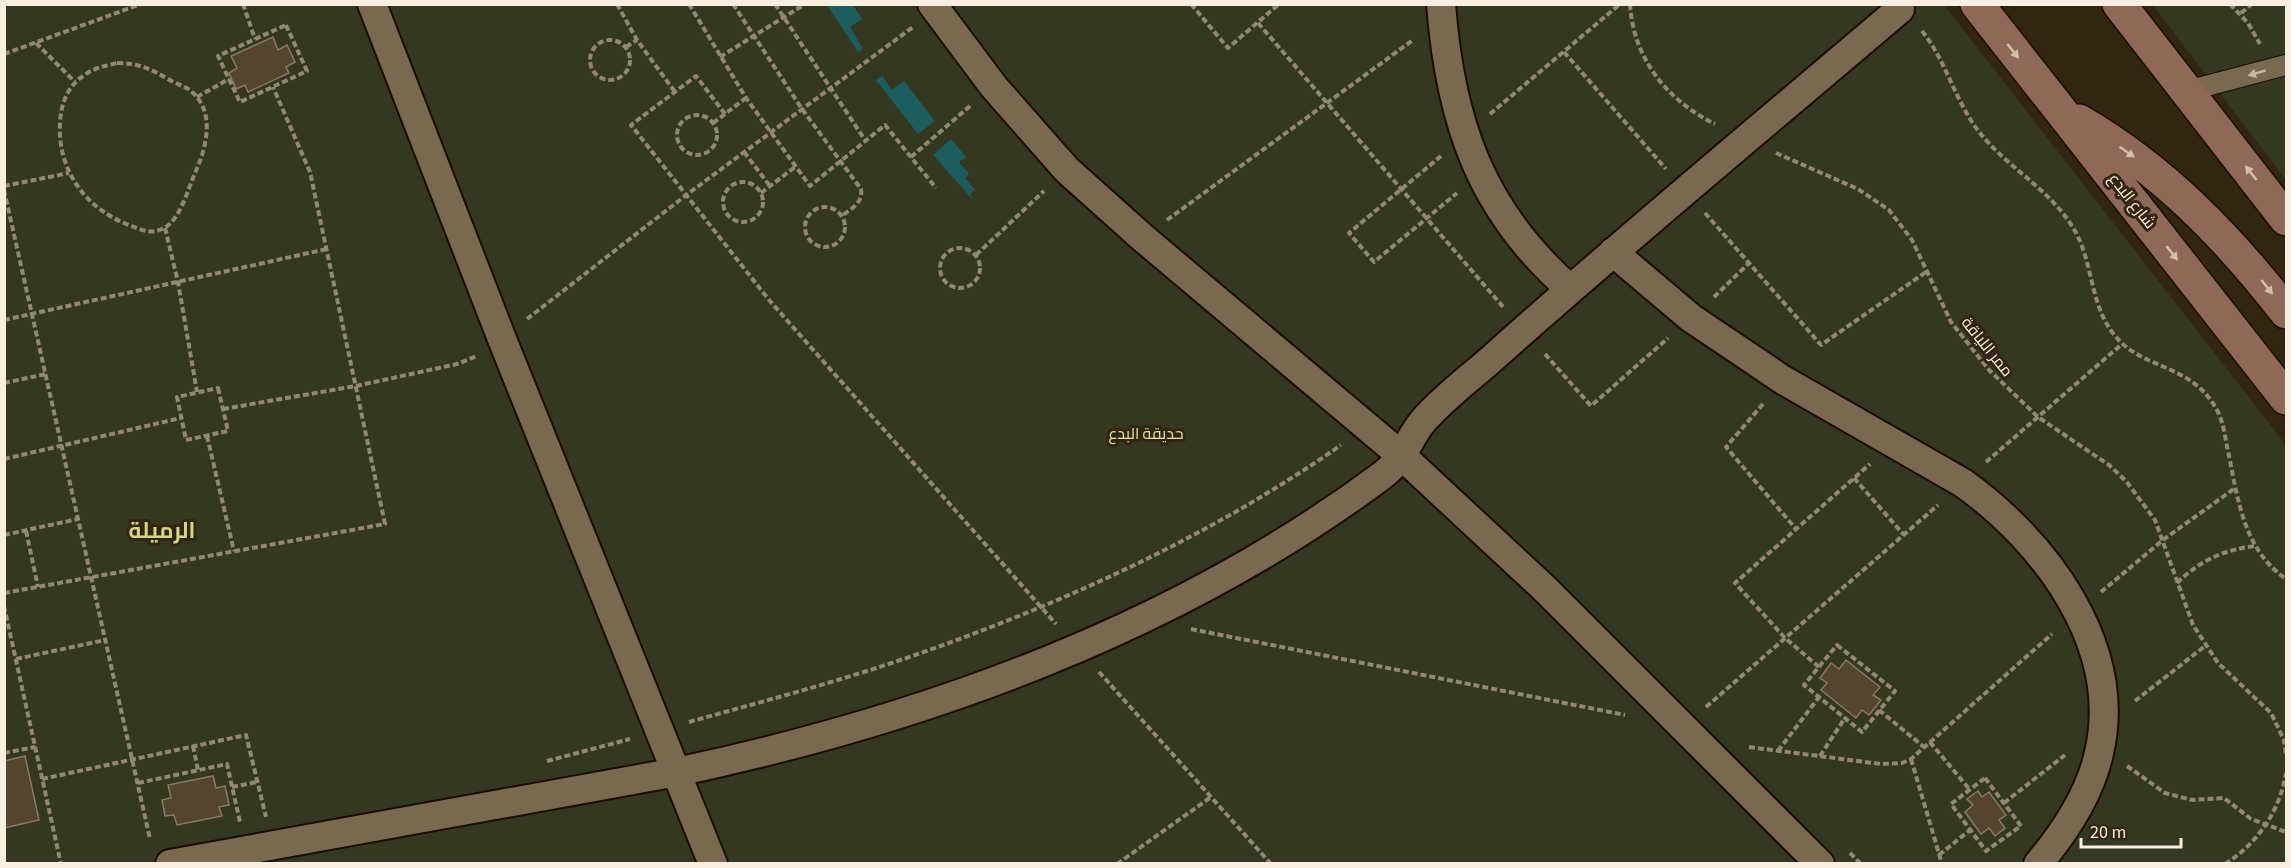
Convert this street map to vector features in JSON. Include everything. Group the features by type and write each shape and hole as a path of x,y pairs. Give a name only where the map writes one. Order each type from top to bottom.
{"main road":[{"name":"شارع البدع","path":"1977,4 2286,398"},
{"path":"2119,4 2286,219"},
{"path":"2059,110 2105,136 2188,200 2225,237 2286,312"}],"street":[{"path":"372,4 502,339 713,864"},
{"path":"932,4 987,78 1067,170 1143,238 1403,457 1545,589 1820,864"},
{"path":"160,854 273,845 759,755 870,724 999,681 1152,614 1240,568 1287,540 1378,479 1403,457 1425,418 1570,289 1900,9"},
{"path":"1442,12 1448,79 1455,107 1472,154 1510,224 1548,270 1570,289"},
{"path":"1613,252 1691,318 1783,380 1963,483 1999,510 2028,540 2054,573 2078,612 2099,672 2103,699 2099,753 2078,806 2038,864"}],"lane":[{"path":"2187,91 2286,64"}],"path":[{"path":"4,54 141,4"},
{"path":"243,4 255,39"},
{"path":"617,4 637,40 675,92"},
{"path":"689,4 746,99 810,186 885,125 936,188"},
{"path":"733,4 752,37 862,193 858,203 843,216"},
{"path":"776,4 783,18 866,140"},
{"path":"720,57 805,4"},
{"path":"1191,4 1228,48 1279,4"},
{"name":"ممر اللياقة","path":"1630,4 1635,35 1644,57 1671,95 1689,110 1746,140 1874,198 1902,224 1951,322 1969,347 2013,396 2038,417 2109,465 2142,500 2163,540 2193,626 2205,646 2232,679 2271,713 2284,740 2286,755"},
{"path":"2230,4 2241,14 2265,53"},
{"path":"2241,14 2252,4"},
{"path":"1900,9 1919,26 1935,47 1965,112 1978,130 2012,167 2046,193 2074,228 2083,248 2099,307 2112,333 2122,344 2146,360 2185,376 2211,400 2224,428 2241,517 2255,546 2268,563 2286,579"},
{"path":"1143,238 1327,103 1442,12"},
{"path":"1258,22 1327,103"},
{"path":"286,25 307,71 240,102 218,56 255,39 286,25"},
{"path":"605,39 620,42 626,47 630,61 623,75 610,80 596,75 589,62 593,48 605,39"},
{"path":"626,47 637,40"},
{"path":"36,43 75,82"},
{"path":"223,409 356,386 458,364 482,354 685,196 887,46"},
{"path":"1564,52 1821,345 1926,272"},
{"path":"117,63 131,63 157,72 197,97 202,104 206,120 203,153 174,219 165,228 145,231 105,213 90,202 69,173 60,147 60,116 64,100 75,82 93,70 117,63"},
{"path":"725,114 696,76 631,125 769,300 1271,864"},
{"path":"197,97 229,79"},
{"path":"4,593 385,524 310,172 273,87"},
{"path":"713,123 746,99"},
{"path":"701,116 713,123 717,137 710,151 704,154 689,154 678,144 677,129 686,117 701,116"},
{"path":"911,157 947,126"},
{"path":"744,152 770,186"},
{"path":"761,193 795,167"},
{"path":"976,255 1067,170"},
{"path":"69,173 4,188 132,759 160,854"},
{"path":"734,183 749,183 761,193 762,209 751,220 735,221 724,211 723,195 734,183"},
{"path":"830,207 843,216 846,231 837,244 821,247 808,238 805,223 814,210 830,207"},
{"path":"165,228 197,392"},
{"path":"962,248 976,255 980,269 974,283 961,289 953,288 942,278 940,264 948,251 962,248"},
{"path":"4,312 5,320 327,249"},
{"path":"1497,316 1548,270"},
{"path":"1152,614 1186,628 1609,713 1675,719 1785,638 2122,344"},
{"path":"4,383 46,374"},
{"path":"1783,380 1725,447 1796,529"},
{"path":"219,388 223,409 228,431 186,440 177,397 219,388"},
{"path":"4,459 181,418"},
{"path":"541,763 895,662 1040,606 1154,556 1209,527 1264,496 1368,426"},
{"path":"207,436 234,551"},
{"path":"1819,667 1785,638 1735,583 1893,443"},
{"path":"1854,478 1904,535"},
{"path":"1724,767 1744,747 1891,765 1911,759 2163,540 2235,488"},
{"path":"4,535 78,519"},
{"path":"26,531 38,587"},
{"path":"2177,583 2193,567 2212,556 2233,549 2255,546"},
{"path":"5,609 61,864"},
{"path":"16,659 105,640"},
{"path":"1837,645 1894,691 1862,732 1819,697 1804,685 1837,645"},
{"path":"1778,751 1819,697"},
{"path":"1879,710 1924,747"},
{"path":"1820,756 1845,718"},
{"path":"42,779 246,735 273,845"},
{"path":"1930,742 1970,790"},
{"path":"193,746 198,770"},
{"path":"4,753 35,747"},
{"path":"2099,753 2134,771 2165,793 2192,800 2224,798 2265,826 2286,832"},
{"path":"1911,759 1942,864"},
{"path":"138,783 227,764 240,824 229,827"},
{"path":"2225,864 2256,839 2265,826 2280,798 2286,773"},
{"path":"1985,778 2021,826 1986,851 1951,804 1970,790 1985,778"},
{"path":"232,787 257,782"},
{"path":"1117,864 1211,797"},
{"path":"1939,855 1970,830"}],"green space":[{"name":"حديقة البدع","path":"5,5 1944,5 2286,445 2286,863 5,864"},
{"path":"2153,5 2286,5 2286,180 2279,171"}],"water":[{"path":"827,5 853,5 862,19 850,27 863,49 858,52"},
{"path":"882,76 892,90 904,81 935,121 918,134 876,80"},
{"path":"951,139 966,157 959,162 969,174 965,178 975,190 970,194 974,201 933,155"}],"building":[{"path":"273,37 278,50 287,45 295,62 286,67 289,73 248,92 245,85 236,89 229,73 237,68 231,56"},
{"path":"1846,660 1880,687 1873,695 1881,700 1869,715 1862,710 1856,718 1821,690 1827,683 1820,678 1831,663 1839,669"},
{"path":"25,756 39,820 4,828 4,761"},
{"path":"213,776 216,788 225,786 229,805 219,807 222,816 177,825 174,815 165,816 162,800 171,798 168,785"},
{"path":"1978,791 1982,797 1989,792 2006,815 1999,820 2005,828 1995,836 1989,828 1981,834 1965,812 1973,805 1967,799"}],"district":[{"name":"الرميلة","path":"162,531"}]}
